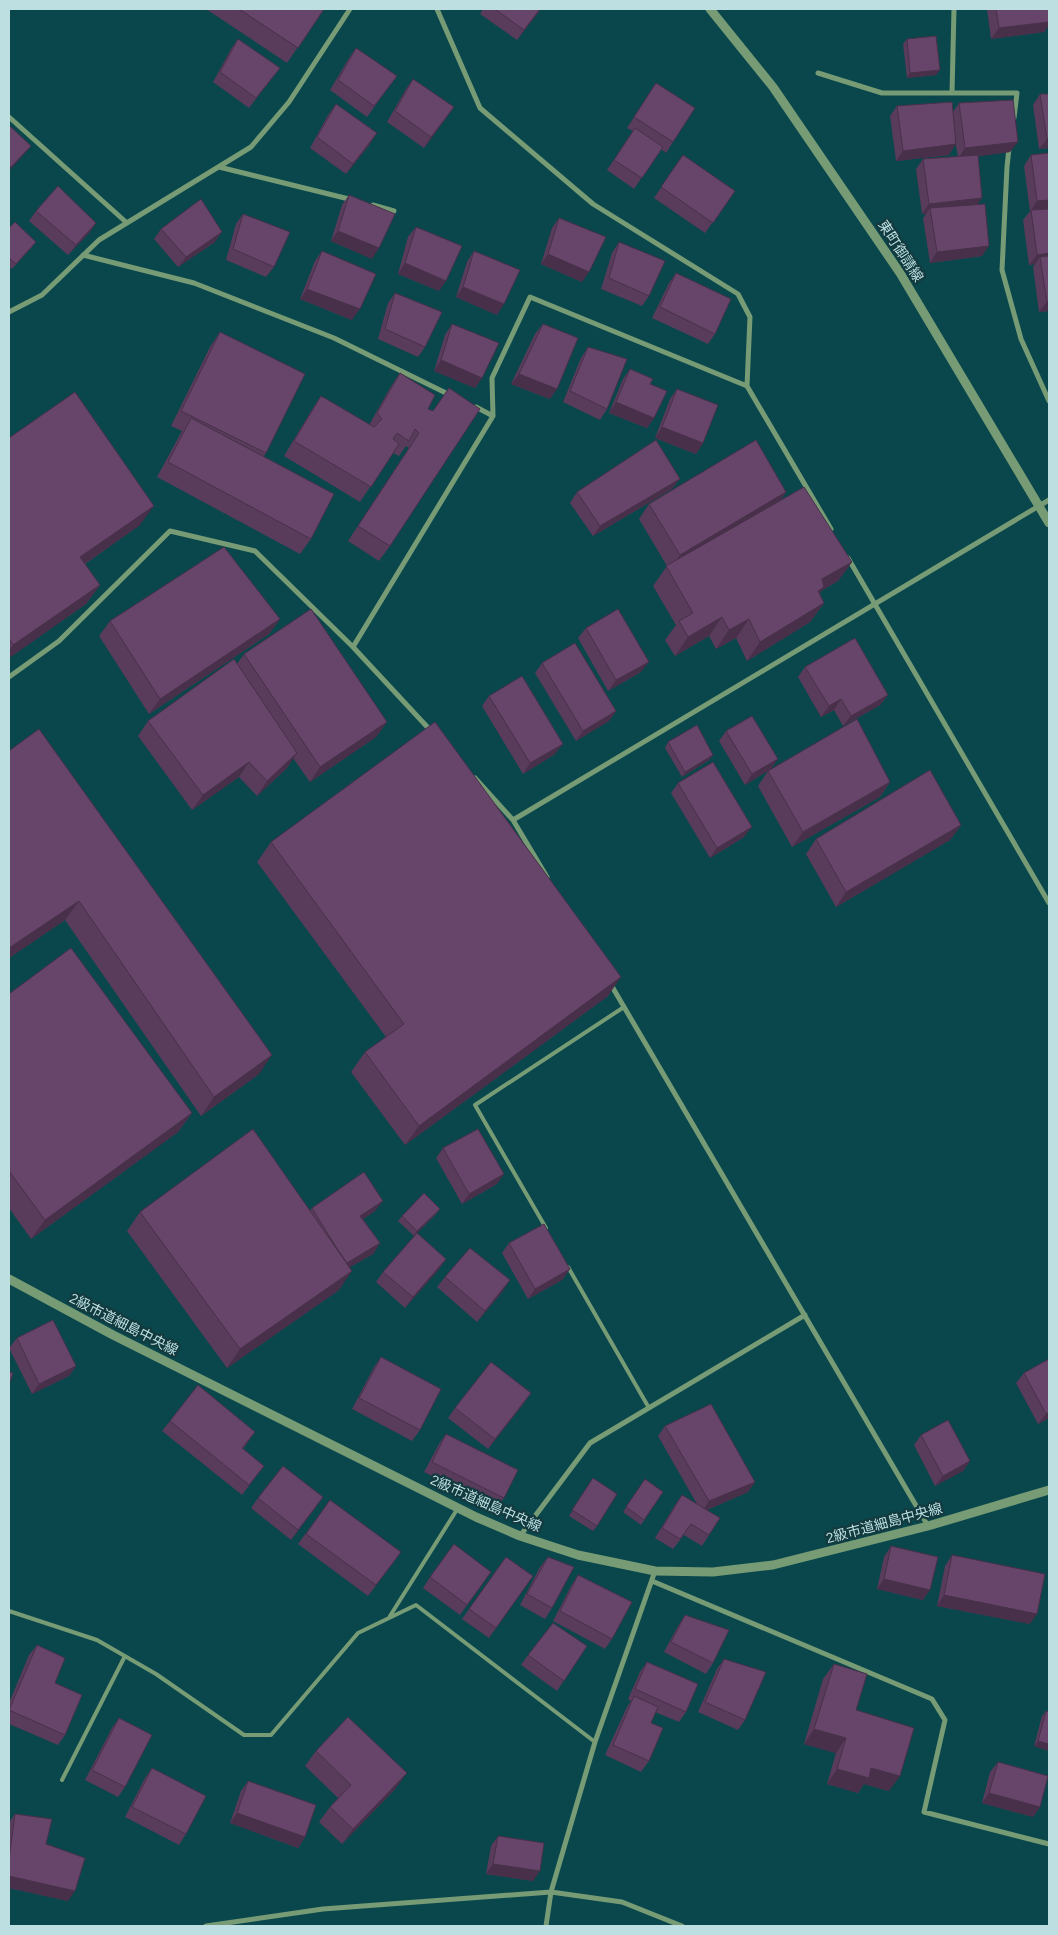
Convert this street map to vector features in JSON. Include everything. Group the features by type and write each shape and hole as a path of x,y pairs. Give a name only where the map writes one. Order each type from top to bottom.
{"street":[{"path":"9,312 42,295 99,240 251,147 289,102 350,9"},
{"path":"437,9 480,108 593,204 738,294 750,316 746,386 835,537"},
{"name":"東町御請線","path":"710,9 773,87 900,272 1049,523"},
{"path":"952,93 954,9"},
{"path":"818,73 882,93 1017,93 1013,121"},
{"path":"9,117 127,223"},
{"path":"1011,140 1007,168 1002,270 1021,339 1049,401"},
{"path":"219,167 359,201"},
{"path":"368,204 394,211"},
{"path":"83,255 194,283 334,338 458,399"},
{"path":"353,647 493,416 492,378 530,297 746,386"},
{"path":"467,403 493,416"},
{"path":"513,820 1049,500"},
{"path":"9,677 59,641 170,531 255,551 353,647 433,733"},
{"path":"845,554 1049,903"},
{"path":"473,776 513,820 549,879"},
{"path":"609,982 928,1526"},
{"name":"2級市道細島中央線","path":"9,1279 113,1335 458,1508 520,1536 578,1555 655,1571 713,1572 773,1565 928,1526 1049,1490"},
{"path":"520,1536 590,1443 805,1315"},
{"path":"546,1926 551,1892 595,1742 655,1571"},
{"path":"652,1581 932,1699 945,1720 924,1812 1049,1844"},
{"path":"206,1926 323,1909 551,1892 622,1902 682,1926"}],"lane":[{"path":"549,1235 475,1105 624,1007"},
{"path":"564,1261 649,1408"},
{"path":"389,1618 458,1508"},
{"path":"9,1611 98,1640 156,1674 244,1735 271,1735 358,1633 416,1605 595,1742"},
{"path":"62,1780 124,1656"}],"building":[{"path":"239,9 324,9 298,48"},
{"path":"495,9 540,9 524,30"},
{"path":"996,9 1049,9 1049,22 999,28"},
{"path":"936,36 940,70 910,73 907,39"},
{"path":"238,39 280,68 256,98 220,72"},
{"path":"356,48 397,76 374,106 338,80"},
{"path":"413,79 454,107 431,137 395,111"},
{"path":"656,83 695,108 673,142 634,117"},
{"path":"1040,94 1049,94 1049,139 1047,139"},
{"path":"1013,100 1018,142 965,148 959,103"},
{"path":"952,102 956,144 903,151 897,106"},
{"path":"336,104 377,133 353,164 317,137"},
{"path":"10,126 31,146 11,167 9,166"},
{"path":"635,128 663,147 642,178 614,160"},
{"path":"1049,153 1049,200 1037,201 1031,155"},
{"path":"683,155 735,191 713,223 661,187"},
{"path":"978,155 982,198 929,204 923,159"},
{"path":"58,186 96,223 76,245 36,211"},
{"path":"349,195 395,214 379,248 338,231"},
{"path":"201,199 222,232 186,257 161,229"},
{"path":"985,204 989,246 937,252 930,208"},
{"path":"1049,209 1049,253 1037,255 1031,210"},
{"path":"243,214 290,232 274,267 233,249"},
{"path":"559,218 606,237 589,272 548,254"},
{"path":"15,222 36,242 16,264 9,258 9,228"},
{"path":"416,227 462,246 446,281 405,263"},
{"path":"619,242 665,261 649,296 609,278"},
{"path":"322,251 376,274 360,309 307,289"},
{"path":"474,251 520,270 504,304 463,287"},
{"path":"1049,256 1049,301 1047,302 1040,257"},
{"path":"676,273 731,299 715,334 660,307"},
{"path":"395,293 442,312 425,347 385,329"},
{"path":"452,324 499,343 482,378 441,360"},
{"path":"543,324 578,338 557,389 519,374"},
{"path":"220,332 305,374 266,453 181,411"},
{"path":"588,347 627,359 607,409 570,391"},
{"path":"630,369 653,379 650,384 667,391 654,418 616,402"},
{"path":"400,373 435,395 428,409 433,411 449,388 480,409 390,546 358,526 419,433 415,429 409,441 397,433 393,439 399,444 371,487 294,441 321,396 374,427 382,419 377,413"},
{"path":"677,389 718,405 703,443 662,427"},
{"path":"75,392 154,506 80,557 100,585 13,645 9,638 9,438"},
{"path":"191,418 334,494 311,539 168,462"},
{"path":"656,440 680,479 600,526 577,492"},
{"path":"756,440 786,492 680,555 649,504"},
{"path":"804,487 852,562 822,579 824,587 818,591 824,603 760,642 749,619 729,630 722,617 688,637 679,621 693,613 666,566"},
{"path":"224,547 280,619 160,699 110,621"},
{"path":"311,609 387,722 320,767 244,654"},
{"path":"618,609 649,662 616,680 586,628"},
{"path":"855,638 888,695 851,716 841,699 829,706 805,667"},
{"path":"575,643 616,711 583,731 542,663"},
{"path":"234,659 297,753 267,781 249,762 203,795 148,721"},
{"path":"522,676 563,744 530,763 489,696"},
{"path":"752,716 778,759 752,774 726,731"},
{"path":"857,719 890,782 803,832 768,771"},
{"path":"435,722 621,977 419,1126 365,1052 404,1024 271,842"},
{"path":"697,725 713,755 685,772 668,742"},
{"path":"39,729 272,1055 214,1097 79,901 9,948 9,751"},
{"path":"713,762 752,827 717,848 678,783"},
{"path":"930,770 961,825 846,892 816,839"},
{"path":"71,948 192,1113 45,1220 9,1171 9,994"},
{"path":"253,1129 352,1271 240,1349 140,1212"},
{"path":"478,1129 504,1174 469,1194 443,1148"},
{"path":"364,1172 383,1201 360,1216 380,1243 347,1263 312,1208"},
{"path":"424,1193 440,1209 417,1231 402,1216"},
{"path":"544,1224 570,1269 535,1289 509,1243"},
{"path":"417,1233 446,1259 413,1297 383,1272"},
{"path":"470,1248 510,1280 485,1311 445,1277"},
{"path":"53,1320 76,1366 39,1384 17,1338"},
{"path":"381,1357 441,1389 420,1430 359,1398"},
{"path":"1049,1359 1049,1412 1046,1414 1024,1373"},
{"path":"491,1362 531,1393 495,1439 455,1408"},
{"path":"9,1372 13,1373 9,1385"},
{"path":"198,1385 255,1432 242,1448 264,1466 249,1485 170,1421"},
{"path":"711,1404 755,1482 709,1501 665,1426"},
{"path":"948,1420 970,1461 943,1476 921,1435"},
{"path":"446,1434 518,1470 504,1498 432,1462"},
{"path":"283,1466 323,1497 298,1530 258,1498"},
{"path":"593,1478 617,1494 597,1526 572,1510"},
{"path":"645,1479 663,1492 644,1520 626,1507"},
{"path":"682,1495 720,1518 709,1535 691,1524 680,1539 662,1528"},
{"path":"330,1500 401,1552 376,1585 306,1534"},
{"path":"454,1544 491,1572 467,1605 430,1577"},
{"path":"891,1546 938,1557 930,1590 884,1579"},
{"path":"952,1555 1045,1574 1037,1614 944,1595"},
{"path":"506,1557 533,1576 496,1628 469,1609"},
{"path":"548,1557 574,1567 552,1608 527,1594"},
{"path":"578,1575 632,1602 612,1639 560,1611"},
{"path":"685,1615 729,1630 713,1663 671,1642"},
{"path":"553,1623 587,1646 564,1681 528,1655"},
{"path":"37,1645 65,1658 55,1683 82,1695 65,1735 9,1710"},
{"path":"724,1659 766,1672 745,1720 705,1702"},
{"path":"647,1662 698,1684 686,1712 635,1689"},
{"path":"834,1664 867,1674 856,1710 914,1728 900,1776 871,1768 869,1778 837,1769 846,1738 814,1729"},
{"path":"634,1696 658,1707 651,1723 663,1728 649,1761 613,1745"},
{"path":"1046,1711 1049,1712 1049,1744 1038,1741"},
{"path":"348,1717 407,1773 353,1829 330,1807 351,1785 316,1751"},
{"path":"119,1718 152,1735 125,1787 92,1770"},
{"path":"998,1762 1048,1776 1040,1807 989,1793"},
{"path":"152,1768 206,1796 186,1834 132,1807"},
{"path":"248,1781 316,1805 305,1837 237,1813"},
{"path":"15,1814 52,1819 46,1844 85,1858 75,1891 9,1876 9,1859"},
{"path":"498,1836 544,1843 540,1871 493,1864"}]}
